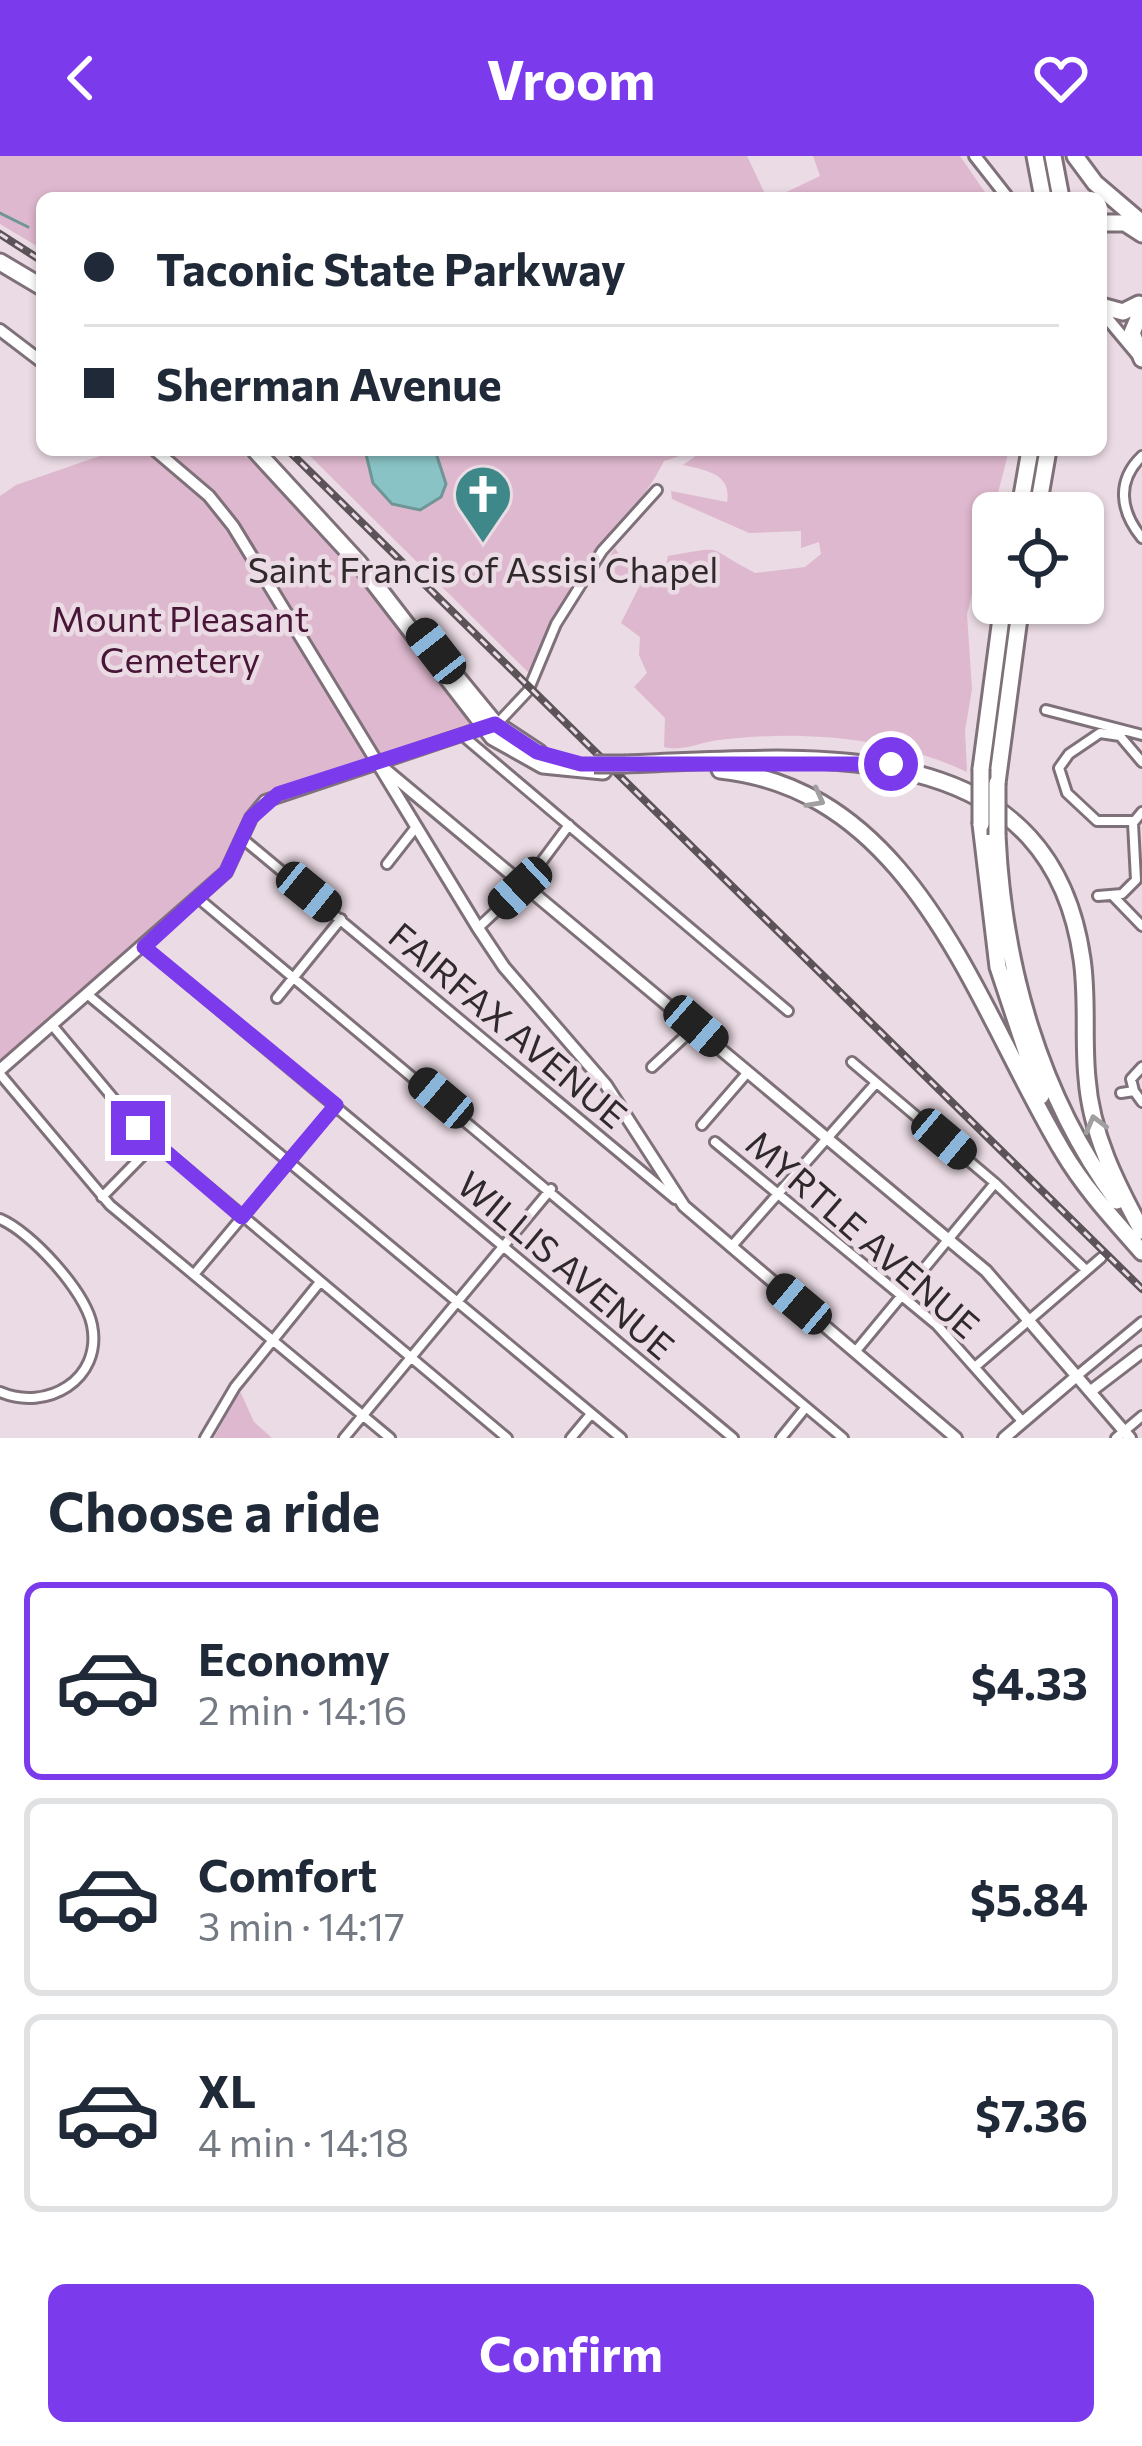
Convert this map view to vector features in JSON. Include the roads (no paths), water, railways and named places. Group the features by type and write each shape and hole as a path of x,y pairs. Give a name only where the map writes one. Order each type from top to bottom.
{"highway":[{"path":"1075,156 1105,192"},
{"path":"1040,157 1043,192"},
{"path":"1040,157 1058,192"},
{"path":"1107,194 1142,223"},
{"path":"1107,224 1125,223 1142,234"},
{"path":"0,258 36,279"},
{"path":"1107,309 1123,312 1141,307"},
{"path":"1118,331 1141,307"},
{"path":"1141,307 1132,333 1142,360"},
{"path":"261,456 358,562 489,725 542,754 599,767 891,764 957,785 1014,826 1050,870 1076,927 1084,972 1092,1115 1142,1252"},
{"path":"271,456 350,542 489,725"},
{"path":"1023,492 1029,456"},
{"path":"1041,492 1047,456"},
{"path":"1000,624 981,770 980,824 990,927 1022,1048 1065,1144 1136,1231"},
{"path":"1018,624 997,783 997,835 1010,945 1041,1061 1087,1156 1136,1231"},
{"path":"630,767 713,769 770,780 823,802 876,841 918,892 1070,1163 1136,1231"}],"street":[{"path":"975,156 1003,192"},
{"path":"1107,316 1142,360"},
{"path":"0,330 36,357"},
{"path":"162,456 209,496 233,526 478,928 504,967 606,1085 683,1206 956,1438"},
{"path":"1142,456 1127,474 1123,494 1126,515 1142,538"},
{"path":"390,1438 102,1196 0,1072 226,872 251,818 278,794 489,725 523,699 559,619 602,551 657,490"},
{"path":"1046,710 1142,735"},
{"path":"1134,821 1097,821 1067,793 1058,774 1069,754 1100,733 1120,736 1142,762"},
{"path":"461,734 788,1011"},
{"path":"377,764 948,1238 1030,1319 1124,1436 1142,1416"},
{"path":"1098,896 1113,896 1130,888 1139,871 1134,821 1142,812"},
{"path":"478,928 525,884 569,825"},
{"path":"387,864 416,826"},
{"name":"FAIRFAX AVENUE","path":"243,839 683,1206"},
{"path":"1113,896 1142,926"},
{"path":"198,898 843,1438"},
{"path":"277,998 341,919"},
{"name":"WILLIS AVENUE","path":"144,947 733,1438"},
{"path":"87,994 621,1438"},
{"path":"51,1024 155,1143 507,1438"},
{"path":"652,1067 696,1026"},
{"path":"852,1062 995,1183 1086,1270"},
{"path":"1142,1067 1131,1079 1142,1102"},
{"path":"702,1125 749,1071"},
{"path":"731,1247 876,1083"},
{"path":"1121,1094 1134,1091"},
{"path":"196,1271 336,1105"},
{"name":"MYRTLE AVENUE","path":"715,1142 901,1294 976,1366 1024,1422"},
{"path":"102,1196 155,1143"},
{"path":"855,1352 995,1183"},
{"path":"344,1438 551,1189"},
{"path":"0,1219 29,1235 82,1301 92,1323 93,1350 70,1386 45,1399 16,1399 0,1392"},
{"path":"976,1366 1101,1258"},
{"path":"205,1438 274,1338 320,1282"},
{"path":"1004,1438 1142,1322"},
{"path":"1091,1391 1142,1352"},
{"path":"781,1438 806,1407"},
{"path":"571,1438 591,1414"}],"water":[{"path":"366,456 437,456 446,484 441,497 420,510 392,504 373,483"}],"waterway":[{"path":"0,213 28,227"}],"railway":[{"path":"0,234 36,257"},
{"path":"294,456 1142,1289"}],"place":[{"name":"Saint Francis of Assisi Chapel","path":"483,545"}],"park label":[{"name":"Mount Pleasant Cemetery","path":"180,638"}]}
